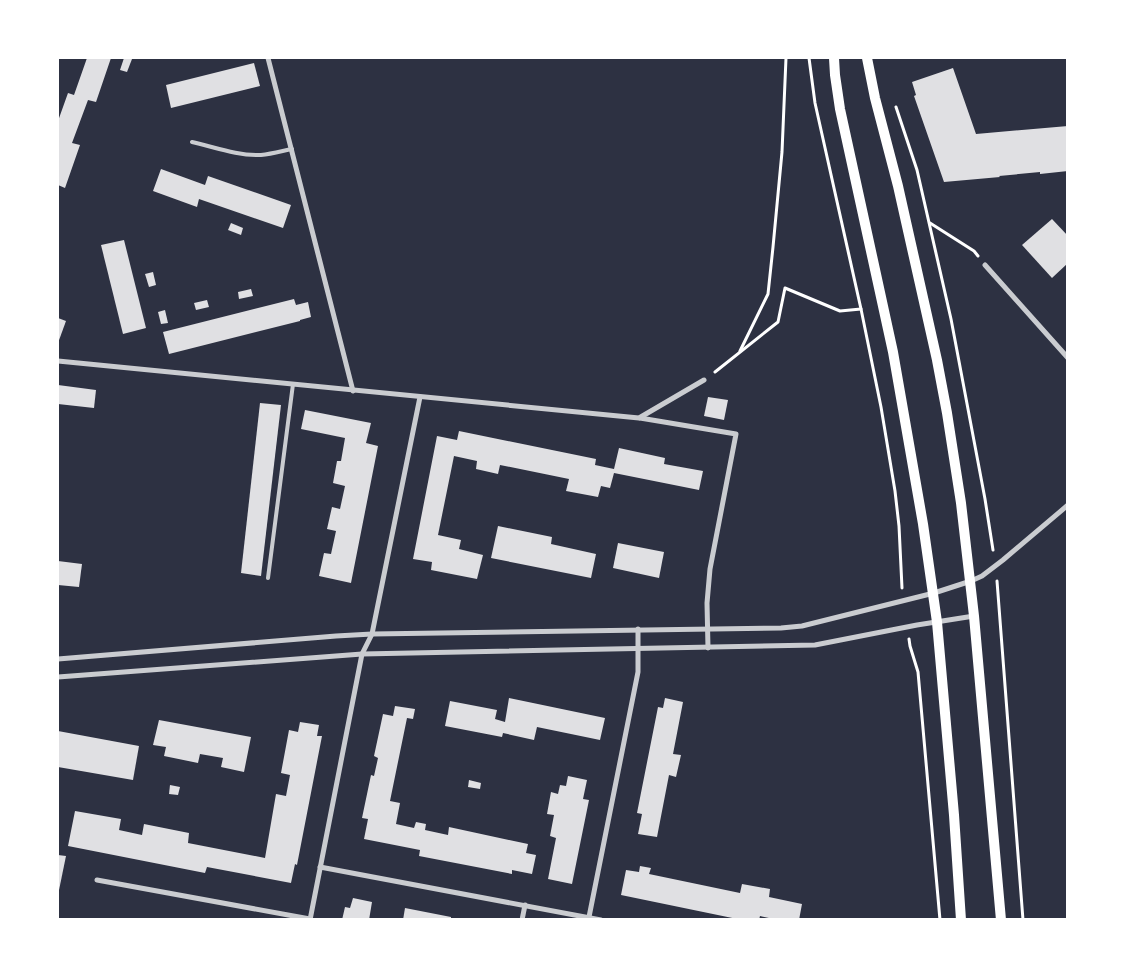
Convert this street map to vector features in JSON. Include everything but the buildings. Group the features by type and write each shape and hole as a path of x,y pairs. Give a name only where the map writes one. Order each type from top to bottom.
{"main road":[{"path":"834,58 842,119 893,352 934,593 962,920"},
{"path":"868,62 880,119 894,166 936,360 947,413 961,503 971,580 1001,920"}],"street":[{"path":"268,58 353,391"},
{"path":"985,265 1068,358"},
{"path":"58,362 639,418 736,434 710,569 708,587 708,648"},
{"path":"639,418 704,380"},
{"path":"97,880 310,919 362,654 372,634 420,397"},
{"path":"58,659 372,634 781,628 802,626 934,593 982,576 1068,506"},
{"path":"58,677 362,654 815,645 974,616"},
{"path":"589,917 638,672 638,629"},
{"path":"320,867 600,920"},
{"path":"522,920 525,905"}],"lane":[{"path":"192,142 253,155 272,154 292,149"},
{"path":"268,578 293,384"}],"path":[{"path":"740,351 768,294 782,152 786,58"},
{"path":"809,58 815,103 881,407 895,491 900,537 903,600"},
{"path":"929,222 974,251 985,265"},
{"path":"704,380 778,322 784,288 840,311 861,309"},
{"path":"961,503 985,499"},
{"path":"897,514 921,510"},
{"path":"907,627 910,646 918,672 940,920"}]}
